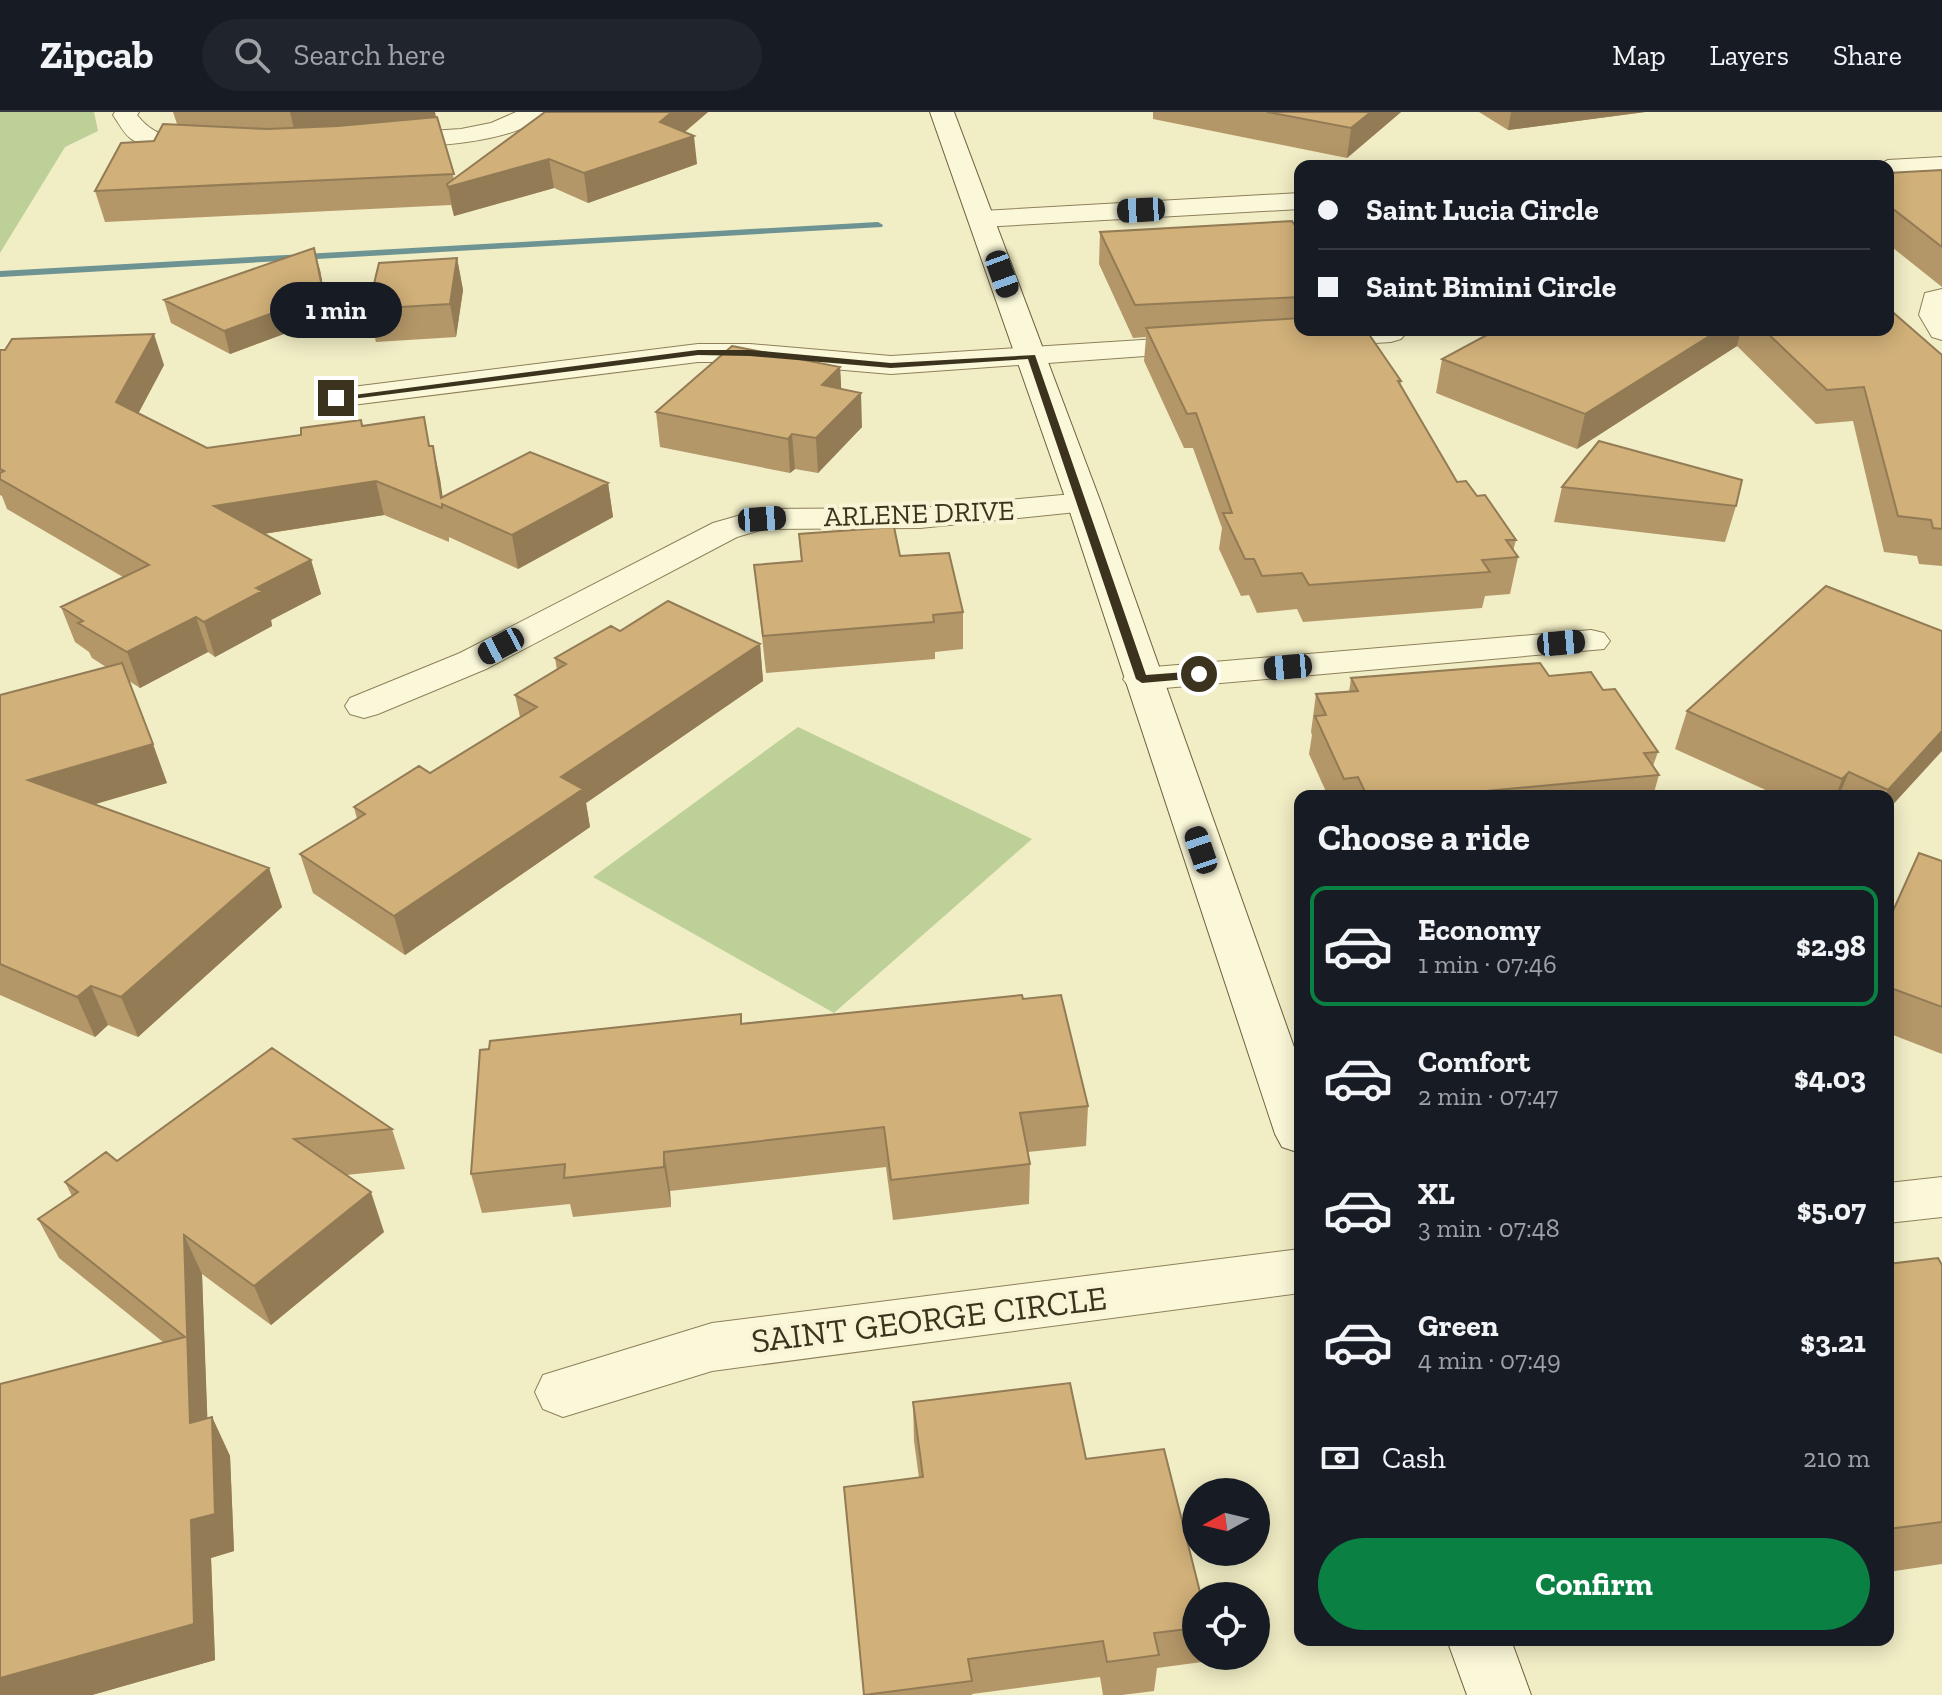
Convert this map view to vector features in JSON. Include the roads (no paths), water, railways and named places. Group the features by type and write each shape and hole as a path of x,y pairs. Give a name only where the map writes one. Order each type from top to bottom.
{"street":[{"path":"127,112 125,115 140,135 183,146 242,147"},
{"path":"367,142 430,139 481,131 523,119 533,112"},
{"path":"942,112 1084,503 1294,1117"},
{"path":"1894,167 1942,164"},
{"path":"982,219 1294,201"},
{"path":"1942,297 1935,299 1933,315 1942,331"},
{"path":"1280,340 1343,336"},
{"path":"336,398 698,353 750,353 891,365 1233,343"},
{"name":"ARLENE DRIVE","path":"364,706 473,661 725,530 762,519 920,518 1084,503"},
{"path":"1142,679 1591,641"},
{"path":"1894,1202 1942,1197"},
{"name":"SAINT GEORGE CIRCLE","path":"563,1392 712,1347 1294,1272"},
{"path":"1481,1646 1499,1695"}],"waterway":[{"path":"0,274 878,225"}]}
